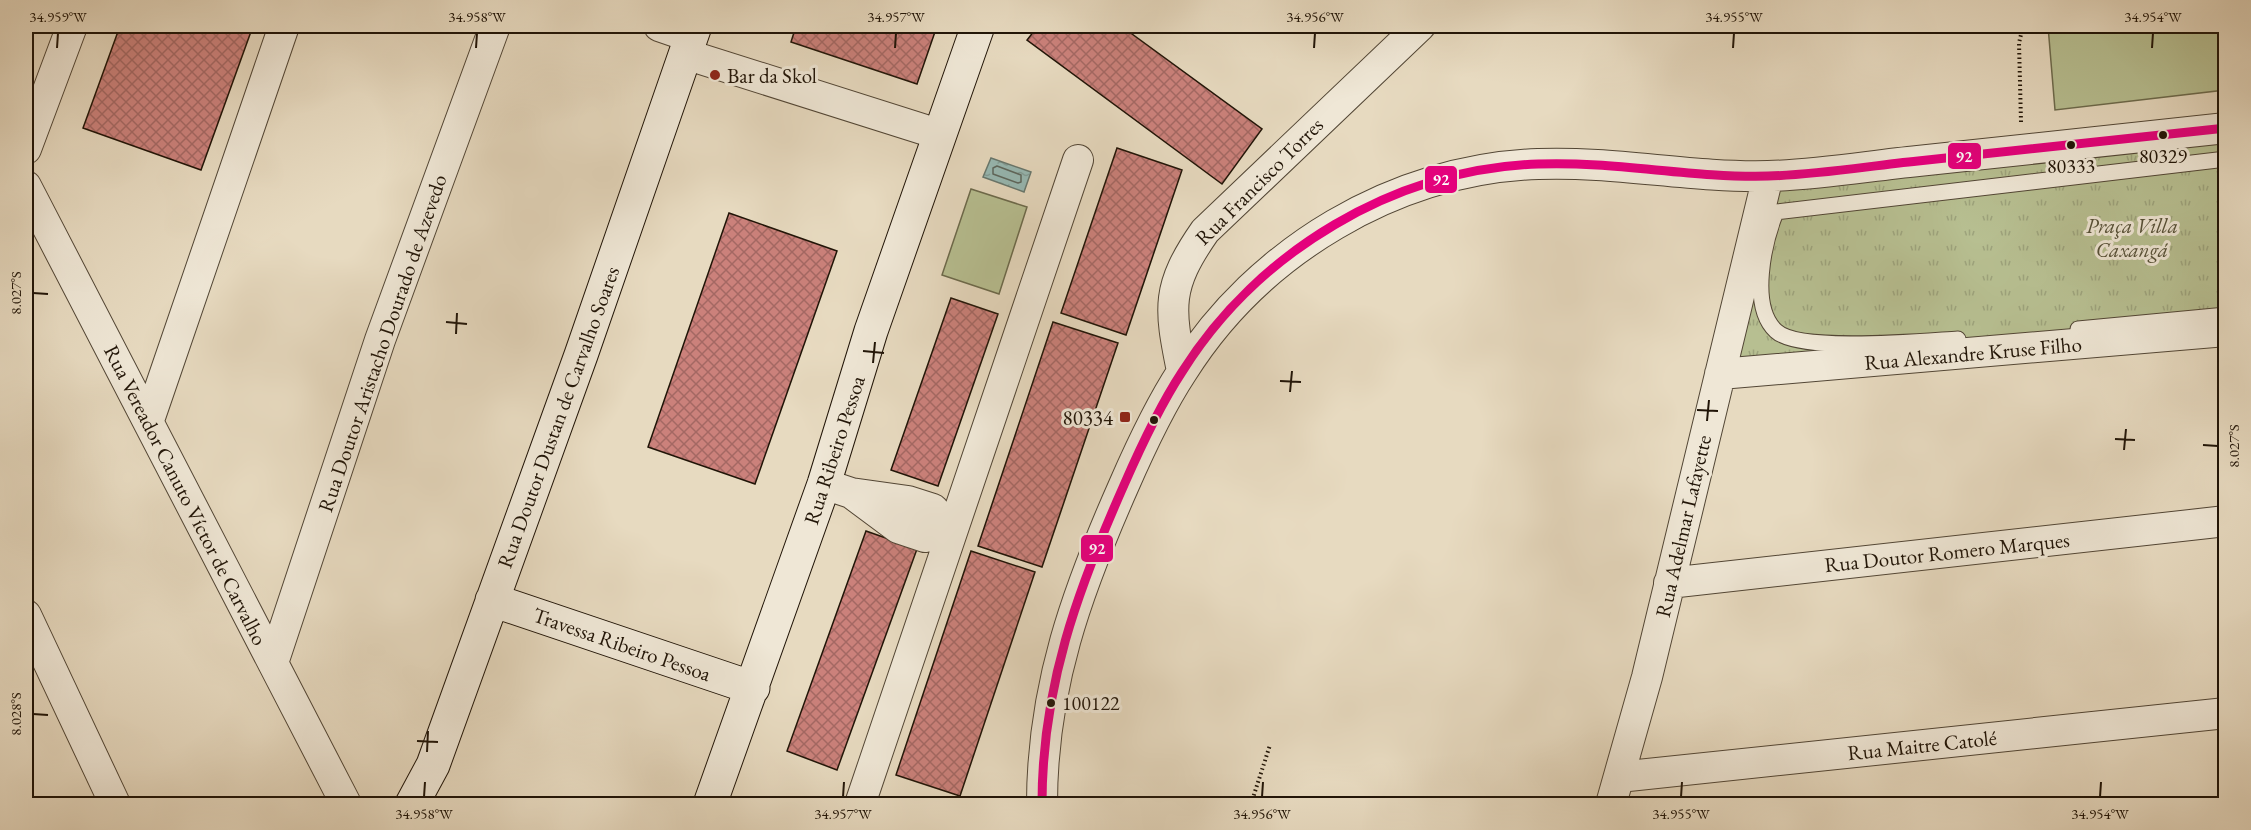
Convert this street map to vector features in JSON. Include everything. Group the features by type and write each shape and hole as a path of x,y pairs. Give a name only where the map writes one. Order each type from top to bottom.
{"main road":[{"name":"Rua Ribeiro Pessoa","path":"710,804 753,688 838,488 871,331 978,26"},
{"name":"Rua Doutor Dustan de Carvalho Soares","path":"412,804 433,765 581,355 690,39"},
{"name":"Travessa Ribeiro Pessoa","path":"492,600 753,688"}],"street":[{"path":"26,149 72,26"},
{"path":"149,420 284,26"},
{"name":"Rua Doutor Aristacho Dourado de Azevedo","path":"273,663 380,340 495,26"},
{"path":"659,26 939,134"},
{"name":"Rua Francisco Torres","path":"1182,371 1171,315 1175,288 1188,254 1204,231 1420,26"},
{"path":"1042,804 1046,729 1055,671 1080,592 1143,443 1182,371 1227,312 1287,255 1348,216 1408,189 1464,173 1536,164 1598,164 1768,176 2226,128"},
{"path":"860,804 1078,160"},
{"name":"Rua Adelmar Lafayette","path":"1615,791 1647,677 1768,176"},
{"name":"Rua Vereador Canuto Víctor de Carvalho","path":"26,189 149,420 346,804"},
{"name":"Rua Alexandre Kruse Filho","path":"1720,374 2052,339 2226,331"},
{"path":"838,488 908,501 933,509 951,530"},
{"name":"Rua Doutor Romero Marques","path":"1669,583 2226,521"},
{"path":"26,615 115,804"},
{"name":"Rua Maitre Catolé","path":"1615,791 2226,713"}],"lane":[{"path":"1776,212 2226,159"},
{"path":"1768,176 1776,212 1764,264 1761,298 1771,325 1785,337 1815,343 1859,344 1971,339 2052,339 2226,315"}],"path":[{"path":"2023,26 2019,43 2019,93 2023,150"},
{"path":"1251,804 1270,745"}],"green space":[{"path":"2048,26 2225,26 2225,90 2055,110"},
{"name":"Praça Villa Caxangá","path":"2225,136 2225,318 1735,364 1773,187"},
{"path":"971,189 1027,207 999,294 942,275"}],"water":[{"path":"991,158 1031,172 1024,192 983,177"}],"building":[{"path":"120,26 253,26 201,170 83,128"},
{"path":"796,26 937,26 917,84 791,42"},
{"path":"1038,26 1121,26 1262,129 1222,184 1027,40"},
{"path":"1117,148 1182,170 1126,335 1061,313"},
{"path":"729,213 837,251 755,484 648,447"},
{"path":"951,298 998,314 938,486 891,470"},
{"path":"1053,322 1118,343 1042,567 978,546"},
{"path":"866,531 917,549 837,770 787,751"},
{"path":"971,551 1035,572 960,796 896,775"}],"transit line":[{"name":"92","path":"1042,804 1048,720 1065,640 1091,563 1151,427 1182,372 1213,329 1250,289 1290,254 1335,224 1383,200 1433,182 1485,169 1567,164 1710,175 1768,176 1824,172 2226,128"}],"place":[{"name":"Bar da Skol","path":"715,75"},
{"name":"80329","path":"2163,135"},
{"name":"80333","path":"2071,145"},
{"name":"80334","path":"1125,417"},
{"name":"100122","path":"1051,703"}]}
